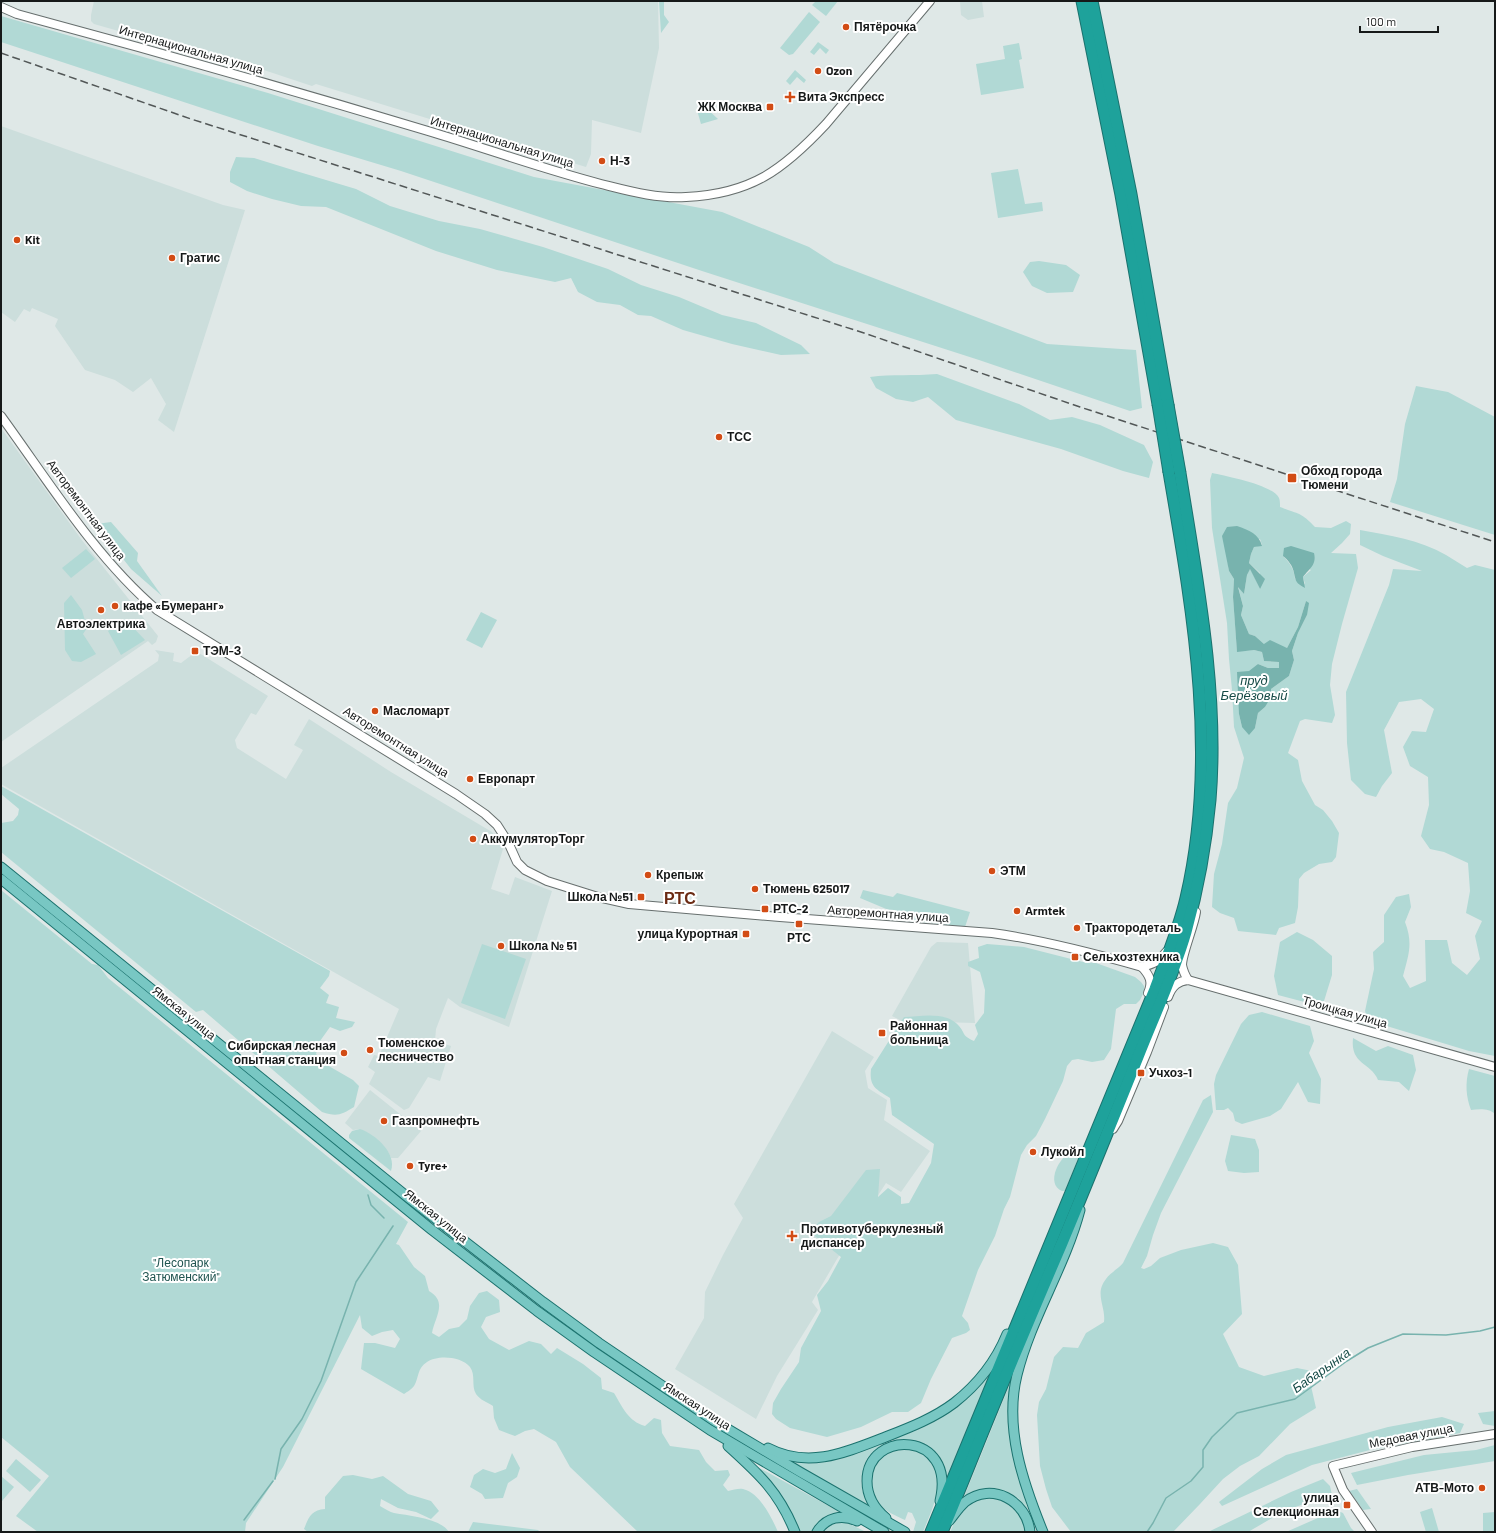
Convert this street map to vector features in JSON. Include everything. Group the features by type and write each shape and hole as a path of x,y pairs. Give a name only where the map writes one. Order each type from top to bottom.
{"highway":[{"path":"1082,1 1163,405"},
{"path":"938,1529 1014,1357 1085,1189 1186,934 1198,883 1209,803 1212,728 1206,653 1163,405 1131,194 1092,1"},
{"path":"938,1529 1058,1223 1160,978 1186,899 1200,801 1202,734 1196,653 1174,472"}],"main road":[{"name":"Ямская улица","path":"1,867 521,1286 599,1343 716,1422"},
{"name":"Ямская улица","path":"1,880 438,1234 537,1311 581,1343 710,1430 883,1532"},
{"path":"1043,1532 1024,1480 1017,1451 1014,1424 1015,1389 1025,1350 1069,1244 1085,1189"},
{"path":"716,1422 778,1453 800,1458 817,1458 837,1455 849,1451 935,1415 953,1403 973,1385 983,1374 999,1351 1058,1223"},
{"path":"716,1422 794,1469 901,1530"},
{"path":"710,1430 755,1470 767,1483 782,1504 795,1532"},
{"path":"901,1530 882,1515 875,1506 866,1487 866,1477 870,1465 876,1456 885,1449 900,1444 911,1445 925,1450 934,1458 939,1466 943,1485 938,1529"},
{"path":"938,1529 965,1502 981,1494 992,1493 1002,1495 1017,1504 1027,1518 1030,1532"},
{"path":"817,1532 827,1522 841,1517 851,1518 883,1532"}],"street":[{"name":"Интернациональная улица","path":"1,7 18,14 427,131 580,178 638,193 672,198 705,195 748,185 782,167 826,124 930,1"},
{"name":"Авторемонтная улица","path":"1,416 100,551 132,586 157,610 393,754 469,803 497,825 521,866 531,874 580,891 629,904 998,934 1059,945 1142,967"},
{"path":"1103,1145 1118,1121 1169,994 1176,983 1188,980 1184,973 1182,962 1194,925 1197,908 1198,883"},
{"path":"1125,1061 1132,1036 1150,988 1150,977 1142,967 1156,963 1161,959 1166,951 1178,916 1186,899"},
{"name":"Троицкая улица","path":"1188,980 1495,1067"},
{"name":"Медовая улица","path":"1372,1532 1370,1527 1351,1504 1343,1490 1333,1466 1412,1447 1495,1434"}],"shaded area":[{"path":"94,1 658,1 659,48 641,133 592,120 591,154 586,167 316,84 312,86 195,47 184,47 149,38 143,38 94,24 91,21 91,15"},
{"path":"960,1 982,1 984,17 968,20 961,15"},
{"path":"1,126 223,205 245,210 174,432 158,420 166,404 151,378 133,392 115,380 85,370 55,326 58,319 32,308 30,312 24,309 15,322 1,312"},
{"path":"1,428 81,539 158,636 156,642 152,645 148,641 1,742"},
{"path":"155,650 174,653 173,661 181,663 193,654 199,653 268,696 256,715 251,713 235,740 237,748 286,779 303,750 294,745 309,719 391,772 492,832 503,849 491,889 509,895 515,877 552,891 509,1027 460,1007 448,998 436,1029 435,1041 451,1046 440,1081 428,1077 409,1108 404,1110 369,1084 375,1072 368,1067 374,1055 379,1056 399,1009 1,784 1,768 158,661 159,655"},
{"path":"937,942 968,943 975,1023 902,1021 892,1016 931,947"},
{"name":"Противотуберкулезный диспансер","path":"832,1031 874,1057 865,1071 868,1088 887,1100 884,1120 930,1151 901,1192 886,1183 837,1259 812,1302 818,1310 777,1376 756,1419 675,1369 704,1318 705,1292 743,1218 734,1204"},
{"path":"370,1090 421,1131 398,1158 391,1158 388,1152 360,1129 353,1130 345,1123"}],"green space":[{"path":"659,1 664,1 664,15 669,22 661,33"},
{"path":"816,1 838,1 826,16 812,5"},
{"path":"809,12 820,22 793,54 789,55 780,48"},
{"path":"1,16 268,93 534,177 722,212 809,247 834,263 1047,344 1136,350 1142,408 1130,411 979,360 702,271 401,171 318,146 1,42"},
{"path":"818,42 829,50 826,54 820,48 814,55 810,52"},
{"path":"1019,43 1022,59 1019,60 1024,88 981,95 976,64 1005,59 1003,46"},
{"path":"795,70 806,80 804,83 797,77 790,85 786,81"},
{"path":"705,107 718,119 701,124 697,110"},
{"path":"236,157 254,158 356,189 390,206 439,221 480,229 543,247 608,269 641,285 679,297 722,315 756,323 801,345 810,354 781,355 732,344 683,330 651,316 638,315 620,305 597,302 578,292 571,278 555,282 497,270 436,251 326,207 301,206 247,191 230,182 230,172"},
{"path":"1018,169 1025,204 1042,202 1043,211 998,218 991,173"},
{"path":"1039,261 1066,265 1080,275 1073,292 1047,293 1032,286 1023,272 1030,262"},
{"path":"937,374 1019,404 1050,420 1072,417 1100,425 1144,445 1153,462 1149,478 1123,471 1061,449 956,420 928,397 913,402 896,399 876,388 870,377"},
{"path":"1416,386 1448,392 1495,417 1495,535 1390,502 1397,479 1405,424"},
{"path":"1212,473 1228,476 1268,489 1275,493 1279,498 1280,507 1303,516 1315,527 1331,528 1346,521 1351,524 1350,534 1331,553 1356,554 1358,568 1332,664 1330,685 1335,715 1332,723 1305,719 1300,721 1288,753 1298,760 1302,781 1315,805 1323,810 1339,833 1336,857 1332,862 1319,864 1304,873 1299,879 1298,907 1295,923 1279,928 1276,935 1238,931 1234,918 1220,913 1212,907 1214,874 1222,844 1228,803 1237,788 1244,758 1234,727 1227,623 1212,528 1210,480","holes":["1260,539 1262,545 1254,547 1249,563 1260,573 1260,589 1250,568 1247,575 1244,594 1238,586 1243,606 1241,615 1249,634 1255,636 1264,644 1287,648 1298,627 1306,601 1307,615 1298,633 1292,651 1294,660 1289,676 1271,689 1265,707 1258,713 1255,728 1242,727 1239,714 1239,697 1258,664 1268,668 1279,669 1279,662 1264,661 1262,652 1254,650 1237,651 1233,597 1234,579 1229,571 1227,557","1283,556 1311,570 1303,577 1305,584 1295,579 1291,566"]},
{"path":"111,522 138,553 137,561 162,596 131,569 96,524"},
{"path":"1360,530 1393,536 1426,545 1467,568 1475,565 1495,570 1495,1056 1469,1051 1380,1024 1367,1018 1365,1011 1374,969 1373,952 1384,942 1384,915 1396,897 1409,894 1411,907 1405,922 1409,936 1409,949 1403,976 1410,988 1426,981 1425,940 1447,940 1452,963 1467,975 1480,959 1475,936 1482,921 1466,913 1470,891 1468,863 1444,852 1430,849 1421,836 1429,805 1428,777 1410,766 1403,747 1412,731 1426,732 1434,709 1421,699 1399,702 1384,730 1392,773 1376,797 1365,794 1351,780 1347,743 1346,692 1389,585 1393,569 1422,571 1383,556 1360,545"},
{"path":"86,549 95,559 71,578 62,568"},
{"path":"71,595 82,610 87,628 83,634 96,654 81,662 72,661 65,650 64,603"},
{"path":"481,612 497,620 482,648 466,640"},
{"path":"125,619 145,640 121,655 108,631"},
{"path":"1,786 330,971 329,976 320,988 329,995 326,1003 339,1007 336,1018 355,1022 352,1027 340,1031 330,1027 320,1041 316,1054 327,1065 353,1080 359,1086 354,1107 346,1112 335,1115 322,1112 203,1010 196,1012 1,852 1,823 13,821 18,815 19,809 1,794"},
{"name":"\"Лесопарк Затюменский\"","path":"1,890 92,964 98,965 108,978 408,1222 396,1244 399,1245 414,1267 425,1276 429,1291 435,1295 438,1300 439,1310 432,1333 439,1337 449,1329 459,1327 467,1319 470,1306 479,1293 487,1291 499,1300 500,1312 486,1317 481,1327 489,1339 509,1350 529,1341 541,1344 551,1354 557,1348 583,1364 601,1378 602,1389 614,1393 623,1409 634,1421 645,1426 654,1418 661,1420 662,1433 670,1446 699,1450 706,1462 715,1471 728,1470 730,1475 723,1485 728,1491 743,1489 755,1495 765,1507 778,1532 638,1532 570,1467 556,1442 534,1429 525,1431 515,1436 499,1430 494,1418 493,1406 476,1394 472,1370 466,1363 449,1358 437,1358 427,1362 421,1367 414,1386 404,1394 361,1369 364,1343 375,1343 395,1348 400,1339 393,1330 372,1336 362,1328 360,1315 283,1467 246,1523 245,1532 38,1532 16,1516 49,1476 1,1437"},
{"path":"863,890 893,897 897,893 970,912 965,927 915,921 860,898"},
{"path":"1297,932 1313,940 1332,956 1332,975 1324,1001 1312,1004 1278,995 1274,976 1280,942"},
{"path":"482,944 526,959 505,1019 461,1003"},
{"path":"987,944 1024,947 1083,962 1096,963 1135,977 1144,986 1144,992 1136,1004 1124,1004 1116,1009 1111,1049 1104,1060 1092,1062 1078,1059 1072,1060 1067,1066 1063,1081 1045,1119 1036,1136 1027,1145 1021,1155 1010,1197 1004,1209 995,1236 978,1270 962,1316 968,1323 970,1330 952,1338 931,1379 921,1403 908,1412 892,1412 861,1427 827,1437 790,1428 776,1419 772,1414 773,1403 799,1362 801,1348 821,1311 817,1295 828,1281 841,1257 810,1232 819,1222 831,1216 866,1170 880,1169 878,1197 888,1188 901,1197 901,1204 909,1203 931,1163 934,1144 892,1115 890,1098 872,1084 871,1069 904,1017 926,1015 947,1018 954,1021 965,1036 974,1041 978,1034 975,1025 984,1013 985,990 980,972 968,966 968,962 979,958 978,947"},
{"path":"1262,1012 1310,1026 1314,1041 1309,1053 1321,1079 1320,1104 1308,1102 1298,1082 1281,1109 1270,1116 1242,1124 1235,1121 1233,1113 1228,1108 1224,1110 1216,1110 1214,1084 1216,1075 1241,1024 1249,1015"},
{"path":"1353,1038 1376,1051 1388,1046 1413,1055 1416,1070 1409,1091 1399,1082 1378,1080 1375,1074 1358,1058 1355,1053"},
{"path":"1469,1069 1495,1076 1495,1114 1493,1112 1481,1109 1471,1110 1467,1090"},
{"path":"1211,1095 1213,1112 1161,1213 1147,1256 1141,1268 1144,1269 1151,1266 1160,1258 1181,1250 1213,1243 1228,1247 1238,1265 1242,1314 1223,1334 1239,1367 1264,1376 1297,1368 1312,1371 1311,1386 1316,1408 1290,1424 1259,1456 1240,1466 1223,1479 1173,1532 1071,1532 1052,1507 1040,1466 1037,1415 1039,1402 1046,1389 1054,1357 1063,1347 1078,1348 1086,1333 1104,1322 1101,1295 1103,1284 1108,1277 1123,1263 1203,1100"},
{"path":"360,1129 372,1135 388,1151 392,1164 391,1171 349,1138 352,1131"},
{"path":"1231,1135 1255,1139 1259,1150 1259,1172 1244,1173 1228,1171 1225,1161"},
{"path":"1072,1152 1078,1152 1080,1154 1065,1191 1062,1191 1057,1187 1054,1177 1059,1164"},
{"path":"988,1377 989,1378 948,1478 938,1457 927,1447 915,1442 900,1440 893,1441 893,1439 976,1389"},
{"path":"1011,1381 1028,1510 1018,1498 999,1489 991,1488 978,1490 964,1497"},
{"path":"1495,1411 1495,1426 1483,1424 1478,1413"},
{"path":"1442,1417 1464,1424 1460,1433 1370,1450 1312,1465 1222,1506 1219,1502 1262,1469 1286,1455 1388,1427"},
{"path":"876,1444 878,1445 885,1444 869,1459 863,1471 863,1492 869,1507 782,1457 827,1461 848,1455"},
{"path":"1495,1445 1495,1461 1357,1485 1351,1473 1424,1455 1476,1450"},
{"path":"909,1448 923,1454 932,1462 938,1481 935,1502 923,1532 913,1532 916,1522 912,1513 908,1512 905,1520 884,1509 879,1504 872,1489 872,1473 875,1465 880,1459 886,1453 893,1450"},
{"path":"512,1453 520,1468 517,1477 508,1483 503,1498 485,1499 482,1494 470,1487 474,1475 483,1469 495,1473 506,1469"},
{"path":"16,1459 41,1480 30,1492 6,1471"},
{"path":"756,1466 838,1512 820,1523 812,1532 798,1532"},
{"path":"353,1475 372,1479 383,1476 408,1494 431,1501 439,1511 431,1519 416,1512 398,1508 381,1499 380,1506 394,1513 432,1521 445,1527 449,1532 308,1532 304,1529 314,1512 325,1509 325,1497 343,1476"},
{"path":"1,1476 14,1487 2,1501 1,1500"},
{"path":"1323,1479 1330,1486 1332,1495 1286,1510 1248,1532 1208,1532 1291,1492"},
{"path":"1357,1489 1371,1509 1363,1510 1349,1491"},
{"path":"984,1497 1006,1502 1012,1506 1020,1517 1025,1532 950,1532 962,1510 971,1503"},
{"path":"1432,1508 1439,1532 1426,1532 1420,1512"},
{"path":"1336,1510 1343,1513 1351,1528 1355,1532 1286,1532"},
{"path":"1495,1512 1495,1532 1483,1532 1483,1513"},
{"path":"473,1522 538,1530 540,1532 468,1532"},
{"path":"840,1522 848,1523 866,1532 822,1532 828,1526"}],"water":[{"name":"пруд Берёзовый","path":"1237,526 1256,535 1262,546 1254,547 1249,563 1265,579 1260,589 1250,569 1247,575 1244,594 1238,587 1243,606 1241,615 1249,634 1255,636 1264,644 1270,640 1287,648 1298,627 1306,601 1309,603 1307,615 1298,633 1292,651 1294,660 1289,676 1271,689 1271,697 1265,707 1258,713 1255,728 1249,735 1242,727 1239,714 1237,672 1249,671 1258,664 1268,668 1279,668 1279,662 1264,661 1262,652 1254,650 1237,652 1233,597 1234,579 1229,571 1222,536 1227,527"},
{"path":"1291,546 1314,553 1315,557 1313,564 1303,577 1305,588 1297,582 1291,566 1283,556 1284,548"}],"waterway":[{"path":"368,1195 371,1205 384,1218"},
{"path":"275,1479 281,1449 302,1419 321,1381 356,1282 393,1226"},
{"name":"Бабарынка","path":"1147,1532 1166,1498 1191,1481 1203,1467 1203,1450 1212,1437 1237,1413 1295,1399 1347,1361 1368,1348 1403,1334 1446,1335 1480,1331 1495,1327"},
{"path":"244,1520 273,1481"}],"railway":[{"path":"1,53 191,119 864,333 1080,407 1495,542"}],"place":[{"name":"Пятёрочка","path":"846,27"},
{"name":"Ozon","path":"818,71"},
{"name":"Вита Экспресс","path":"790,97"},
{"name":"ЖК Москва","path":"770,107"},
{"name":"Н-3","path":"602,161"},
{"name":"Kit","path":"17,240"},
{"name":"Гратис","path":"172,258"},
{"name":"ТСС","path":"719,437"},
{"name":"Обход города Тюмени","path":"1292,478"},
{"name":"кафе «Бумеранг»","path":"115,606"},
{"name":"Автоэлектрика","path":"101,610"},
{"name":"ТЭМ-З","path":"195,651"},
{"name":"Масломарт","path":"375,711"},
{"name":"Европарт","path":"470,779"},
{"name":"АккумуляторТорг","path":"473,839"},
{"name":"ЭТМ","path":"992,871"},
{"name":"Крепыж","path":"648,875"},
{"name":"Тюмень 625017","path":"755,889"},
{"name":"Школа №51","path":"641,897"},
{"name":"РТС-2","path":"765,909"},
{"name":"Armtek","path":"1017,911"},
{"name":"РТС","path":"799,924"},
{"name":"Трактородеталь","path":"1077,928"},
{"name":"улица Курортная","path":"746,934"},
{"name":"Школа № 51","path":"501,946"},
{"name":"Сельхозтехника","path":"1075,957"},
{"name":"Районная больница","path":"882,1033"},
{"name":"Тюменское лесничество","path":"370,1050"},
{"name":"Сибирская лесная опытная станция","path":"344,1053"},
{"name":"Учхоз-1","path":"1141,1073"},
{"name":"Газпромнефть","path":"384,1121"},
{"name":"Лукойл","path":"1033,1152"},
{"name":"Tyre+","path":"410,1166"},
{"name":"Противотуберкулезный диспансер","path":"792,1236"},
{"name":"АТВ-Мото","path":"1482,1488"},
{"name":"улица Селекционная","path":"1347,1505"}],"district":[{"name":"РТС","path":"680,898"}]}
